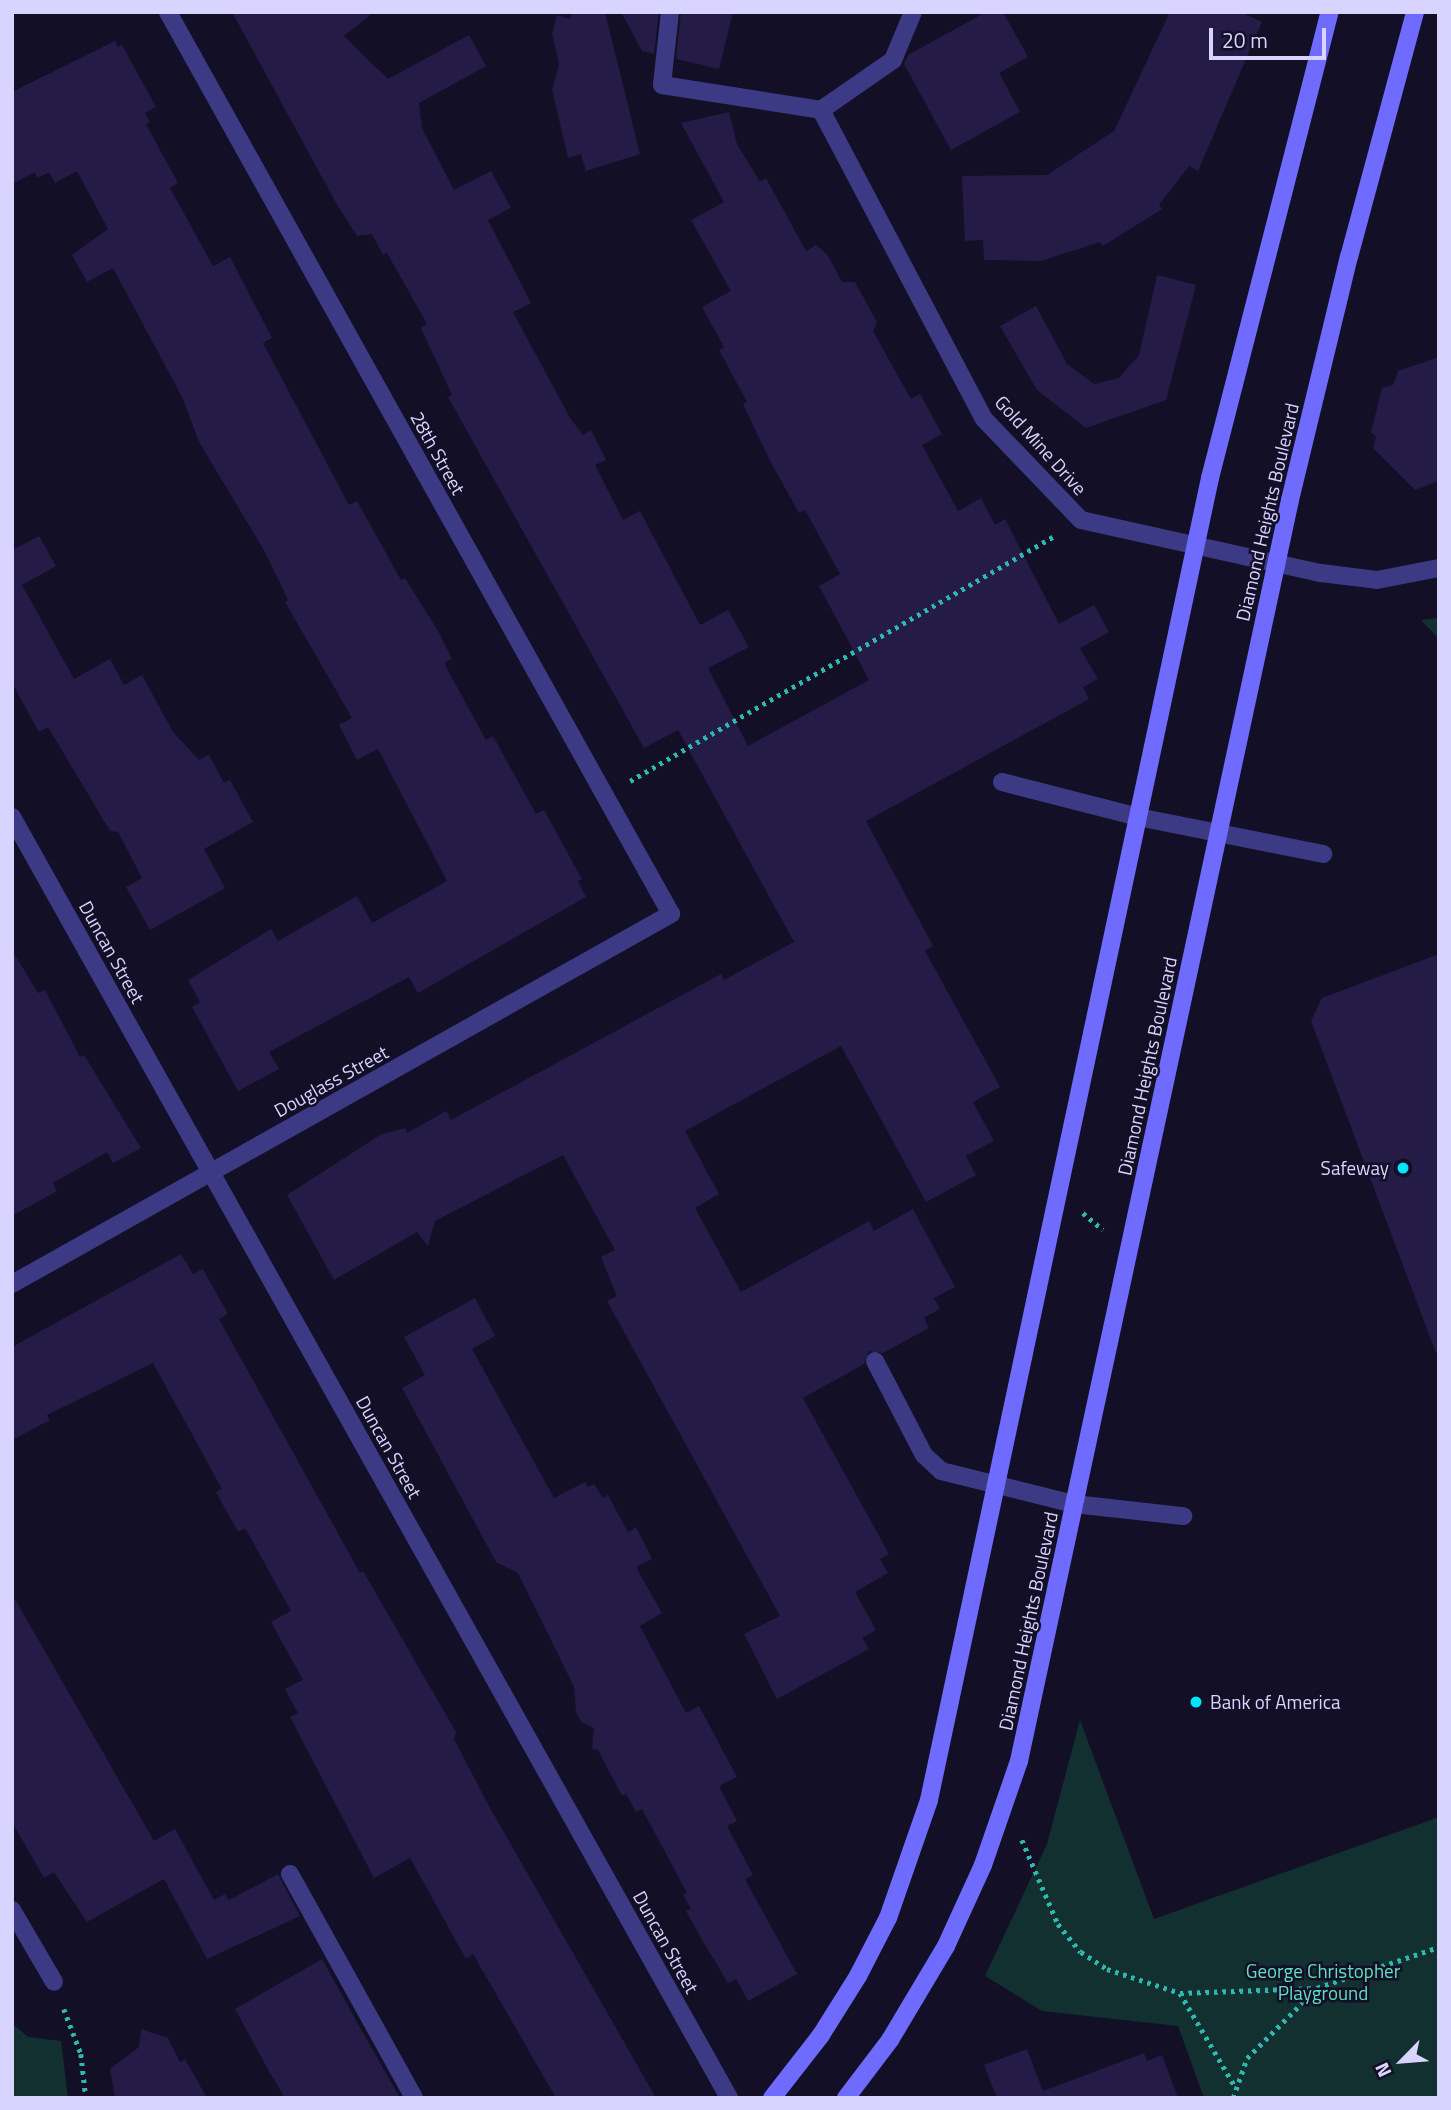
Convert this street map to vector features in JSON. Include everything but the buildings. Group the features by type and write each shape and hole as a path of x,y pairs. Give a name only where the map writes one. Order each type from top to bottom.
{"main road":[{"path":"772,2098 858,1976 911,1860 929,1800 1196,546 1330,12"},
{"name":"Diamond Heights Boulevard","path":"846,2098 890,2040 935,1965 966,1906 1006,1804 1031,1708 1276,563 1349,257 1415,12"}],"street":[{"name":"28th Street","path":"168,12 670,914"},
{"path":"670,12 663,85 821,110 893,60 913,12"},
{"name":"Gold Mine Drive","path":"821,110 984,419 1081,520 1276,563 1377,580 1439,568"},
{"path":"1002,782 1138,817 1323,854"},
{"name":"Duncan Street","path":"12,817 729,2098"},
{"name":"Douglass Street","path":"12,1284 670,914"},
{"path":"875,1361 929,1463 995,1487 1074,1504 1183,1516"},
{"path":"290,1874 414,2098"},
{"path":"12,1910 54,1982"}],"path":[{"path":"606,796 1081,520"},
{"path":"1080,1210 1109,1236"},
{"path":"1006,1804 1058,1924 1076,1946 1107,1969 1180,1993 1317,1988 1439,1947"},
{"path":"54,1982 80,2054 86,2098"},
{"path":"1233,2098 1247,2058 1264,2037 1317,1988"},
{"path":"1180,1993 1236,2088"}],"green space":[{"path":"1439,618 1439,639 1421,620"},
{"name":"George Christopher Playground","path":"1080,1720 1154,1919 1439,1817 1439,2098 1204,2098 1178,2026 1042,2011 985,1976 1047,1844"},
{"path":"12,2023 28,2037 61,2041 68,2098 12,2098"}],"place":[{"name":"Safeway","path":"1403,1168"},
{"name":"Bank of America","path":"1196,1702"}]}
